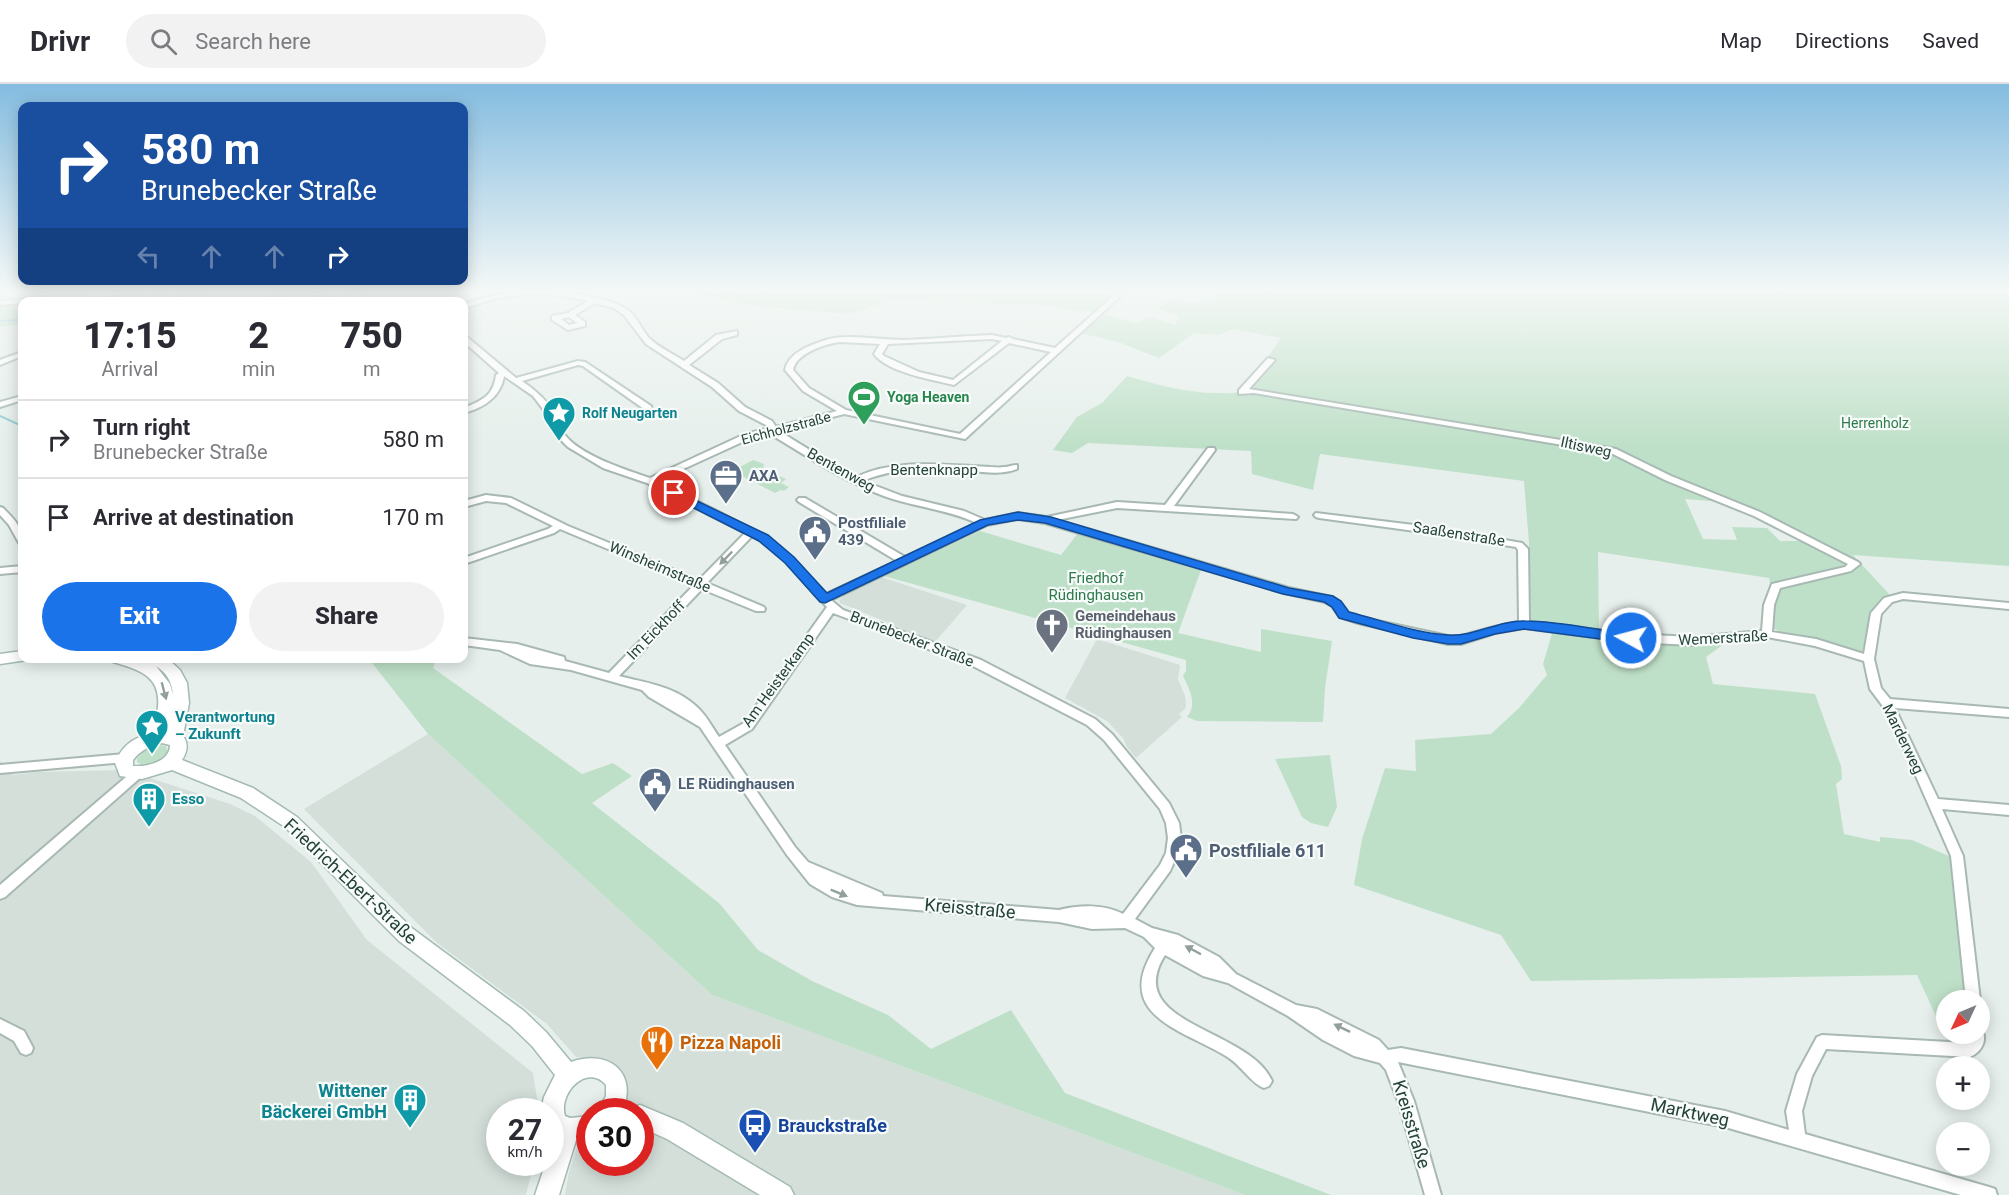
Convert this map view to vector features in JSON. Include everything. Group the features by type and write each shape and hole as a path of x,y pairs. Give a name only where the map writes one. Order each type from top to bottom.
{"street":[{"name":"Brunebecker Straße","path":"469,343 504,373 536,394 545,403 560,435 571,444 606,466 650,481 774,546 839,612 977,663 1102,730 1165,807 1175,827 1176,835 1175,850 1168,864 1125,922"},
{"name":"Bentenweg","path":"651,343 715,385 742,409 769,423 778,435 855,480 887,494 969,515 984,522"},
{"path":"685,364 712,343"},
{"path":"826,343 803,352 790,364 789,370 804,389 844,412"},
{"path":"885,343 878,354 881,358 916,374 954,383 1004,343"},
{"path":"1024,343 1057,351"},
{"name":"Eichholzstraße","path":"650,481 726,445 774,429 844,412 962,437 1066,343"},
{"path":"0,363 18,356"},
{"name":"Iltisweg","path":"1271,360 1242,392 1254,391 1613,451 1668,478 1756,514 1855,564 1848,569 1776,586 1769,605 1767,634"},
{"path":"517,380 578,363 585,364 648,408 649,412"},
{"path":"468,409 495,394 500,386 500,375 504,373"},
{"path":"0,398 18,392"},
{"path":"0,405 18,399"},
{"path":"1168,508 1211,450"},
{"name":"Bentenknapp","path":"855,480 879,470 903,468 1006,470 1014,467"},
{"name":"Winsheimstraße","path":"468,503 486,498 500,498 760,609"},
{"path":"802,500 904,561"},
{"path":"1046,520 1117,505 1293,517"},
{"path":"0,510 18,533"},
{"name":"Saaßenstraße","path":"1319,515 1519,545 1523,549 1524,625"},
{"name":"Wemerstraße","path":"828,603 904,561 984,522 1018,516 1046,520 1288,591 1328,599 1336,604 1340,617 1448,640 1461,640 1494,630 1524,625 1631,638 1693,641 1767,634 1816,642 1869,659"},
{"path":"468,560 551,531 560,525"},
{"name":"Im Eickhoff","path":"611,677 751,532"},
{"path":"0,570 18,569"},
{"name":"Marderweg","path":"1972,990 1957,856 1887,703 1876,689 1869,659 1876,613 1888,600 1903,596 2009,606"},
{"name":"Am Heisterkamp","path":"717,744 747,726 828,603"},
{"name":"Kreisstraße","path":"468,643 504,648 530,660 571,666 646,687 670,705 701,723 791,851 815,880 837,893 857,899 881,899 1059,916 1078,922 1111,924 1125,922 1166,942 1208,972 1232,978 1293,1011 1328,1035 1359,1051 1385,1057 1398,1076 1433,1195"},
{"path":"0,659 18,657"},
{"path":"138,663 148,667 159,676 164,689 166,711 163,728 155,738"},
{"path":"162,663 172,671 182,690 183,703 174,738"},
{"path":"1887,703 2009,713"},
{"path":"155,738 174,738 178,741 179,751 169,762 154,771 137,774 123,767 125,758 137,746 155,738"},
{"path":"0,769 125,758"},
{"name":"Friedrich-Ebert-Straße","path":"169,762 247,793 291,822 406,935 524,1025 539,1039 569,1076"},
{"path":"0,892 137,774"},
{"path":"1934,803 2009,810"},
{"path":"1166,942 1149,972 1148,988 1154,1002 1176,1022 1241,1057 1264,1081"},
{"path":"0,1026 19,1036 26,1048"},
{"path":"1798,1138 1794,1111 1804,1074 1822,1042 1970,1050 1975,1044"},
{"name":"Marktweg","path":"1385,1057 1401,1055 1725,1119 1798,1138 1989,1195"},
{"path":"576,1127 556,1121 551,1109 554,1094 569,1076 587,1068 600,1068 615,1079 617,1098"},
{"path":"654,1122 675,1131 782,1195"},
{"path":"547,1195 576,1134"}],"shaded area":[{"path":"881,577 967,605 935,642 840,603 839,600 845,595"},
{"path":"1097,639 1180,665 1178,679 1186,705 1179,714 1182,717 1136,758 1123,738 1107,721 1065,698"},
{"path":"428,734 712,995 1245,1195 565,1195 576,1150 576,1176 654,1176 654,1098 624,1098 627,1093 625,1080 616,1066 597,1059 576,1057 547,1024 437,943 304,809"},
{"path":"0,761 13,775 37,772 125,770 230,804 255,816 311,862 367,940 533,1073 537,1098 486,1098 486,1176 531,1176 526,1195 0,1195"}],"green space":[{"name":"Herrenholz","path":"1120,343 1180,343 1159,358"},
{"name":"Herrenholz","path":"1277,343 2009,343 2009,566 1853,555 1889,594 1873,613 1865,654 1814,639 1782,633 1773,628 1775,606 1769,578 1598,552 1599,632 1528,623 1529,543 1524,481 1320,454 1313,490 1252,474 1251,451 1088,443 1072,453 1053,450 1077,417 1102,403 1127,376 1198,392 1235,393 1247,384","holes":["1685,499 1735,503 1812,541 1780,541 1767,528 1732,527 1737,540 1703,539"]},
{"path":"753,460 764,464 763,469 786,479 781,483 789,487 775,493 738,474 740,472 736,469"},
{"name":"Friedhof Rüdinghausen","path":"980,531 1061,555 1078,533 1201,570 1178,633 1261,652 1261,629 1332,641 1323,722 1197,721 1187,717 1192,701 1183,676 1186,671 1186,660 884,576"},
{"path":"1553,630 1632,640 1731,639 1706,657 1713,684 1815,694 1841,766 1842,779 1836,784 1844,834 1880,842 1880,837 1912,840 1951,857 1957,890 1967,990 1936,990 1936,1016 1917,975 1531,981 1501,935 1354,885 1362,839 1385,768 1416,771 1415,740 1491,734 1519,708 1547,675 1543,664"},
{"path":"372,663 435,663 433,668 582,774 613,763 632,776 592,803 719,903 758,950 812,981 888,1015 931,1049 1011,1010 1065,1093 1331,1195 1245,1195 712,995 428,734"},
{"path":"161,745 166,746 168,752 156,763 144,766 137,762 143,751"},
{"path":"1330,755 1337,807 1328,827 1311,823 1302,817 1275,759"}],"waterway":[{"path":"0,416 18,424"}],"place":[{"name":"Yoga Heaven","path":"864,426"},
{"name":"Rolf Neugarten","path":"559,442"},
{"name":"AXA","path":"726,505"},
{"name":"Postfiliale 439","path":"815,561"},
{"name":"Gemeindehaus Rüdinghausen","path":"1052,654"},
{"name":"Verantwortung – Zukunft","path":"152,755"},
{"name":"LE Rüdinghausen","path":"655,813"},
{"name":"Esso","path":"149,828"},
{"name":"Postfiliale 611","path":"1186,879"},
{"name":"Pizza Napoli","path":"657,1071"},
{"name":"Wittener Bäckerei GmbH","path":"410,1129"},
{"name":"Brauckstraße","path":"755,1154"}],"route":[{"path":"674,493 763,538 789,560 825,599 976,528 984,522 1018,516 1046,520 1197,566 1288,591 1328,599 1336,604 1344,615 1394,629 1448,640 1461,640 1509,626 1524,625 1631,638"}]}
